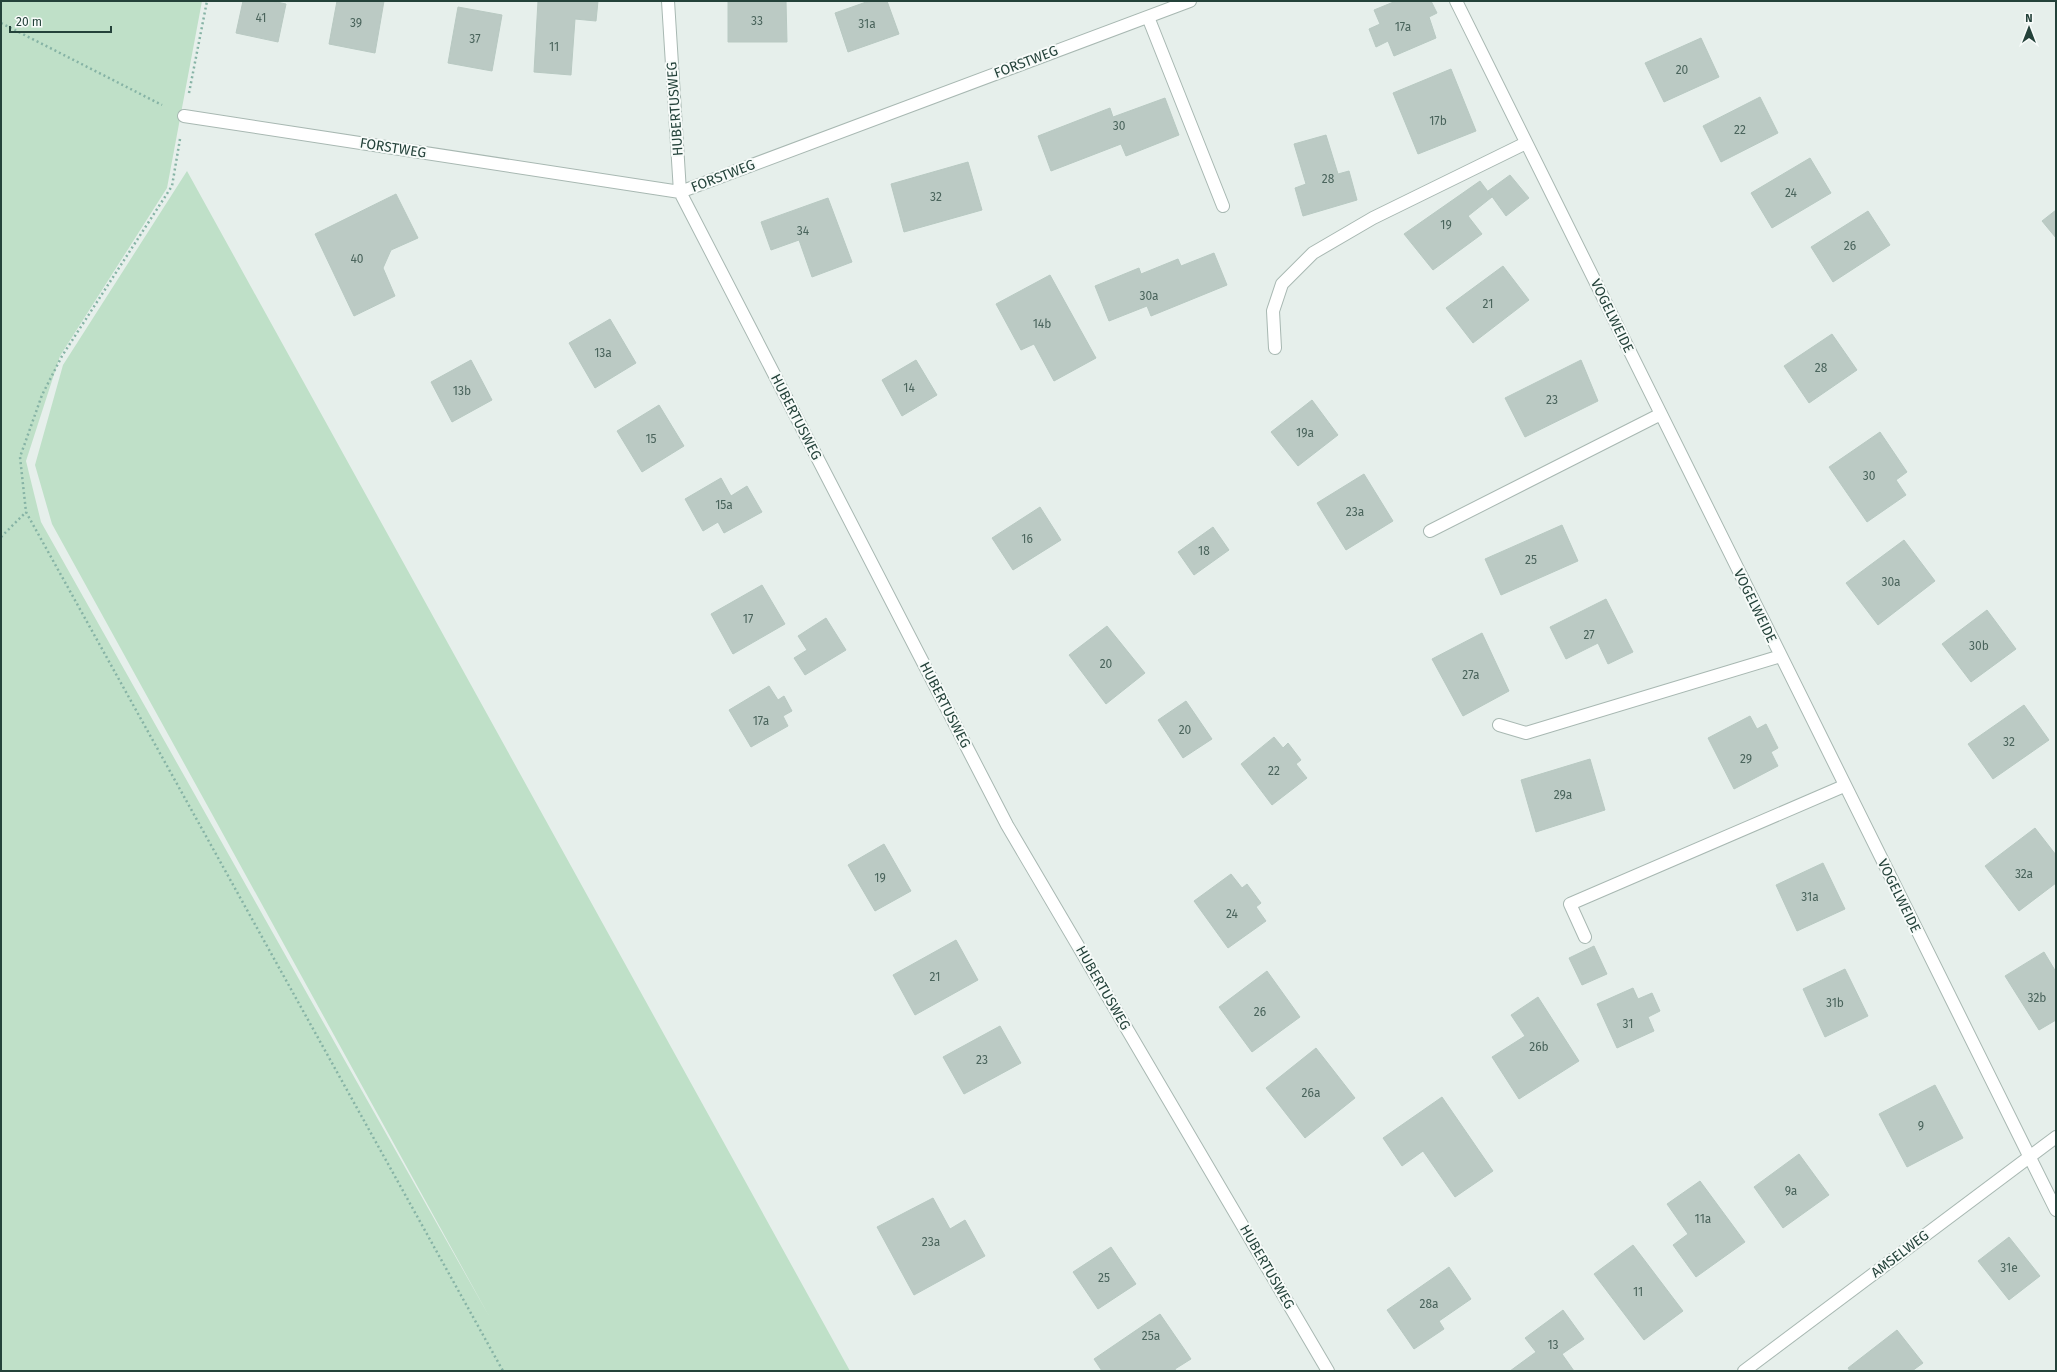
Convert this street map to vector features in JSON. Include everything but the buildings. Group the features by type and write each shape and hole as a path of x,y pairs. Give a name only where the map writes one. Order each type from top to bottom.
{"street":[{"name":"HUBERTUSWEG","path":"668,1 680,192 1007,825 1328,1371"},
{"name":"FORSTWEG","path":"184,116 680,192 1190,1"},
{"name":"VOGELWEIDE","path":"1456,1 1844,786 2056,1210"},
{"path":"1148,17 1223,206"},
{"path":"1275,348 1273,310 1282,284 1313,253 1373,218 1526,143"},
{"path":"1430,531 1660,414"},
{"path":"1499,725 1526,733 1780,656"},
{"path":"1585,937 1570,904 1844,786"},
{"name":"AMSELWEG","path":"1744,1371 2056,1137"}],"path":[{"path":"207,1 184,116 172,186 62,356 42,395 20,456 26,512 503,1371"},
{"path":"1,23 184,116"},
{"path":"1,537 26,512"}],"green space":[{"path":"1,1 202,1 167,188 60,356 26,461 41,522 489,1316 52,524 35,465 63,365 187,171 850,1371 1,1371"}]}
